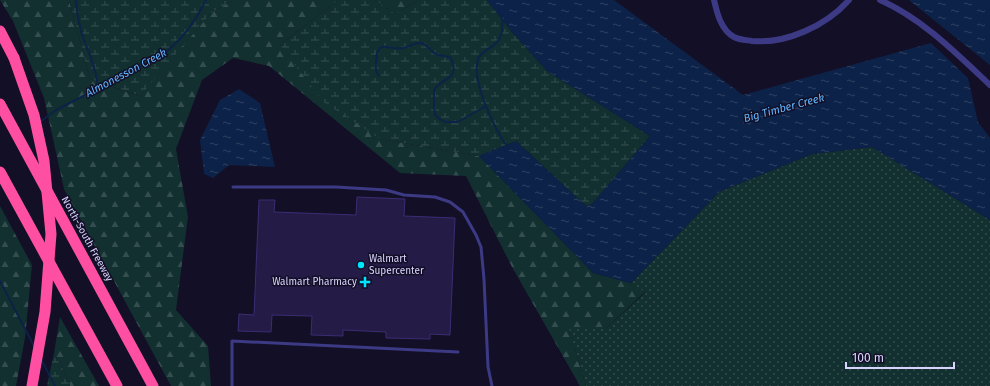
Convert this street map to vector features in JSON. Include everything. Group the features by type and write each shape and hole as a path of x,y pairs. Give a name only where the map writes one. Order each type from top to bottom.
{"highway":[{"path":"0,31 14,58 34,114 44,161 51,234 45,312 32,386"},
{"name":"North-South Freeway","path":"0,104 153,386"},
{"path":"0,172 117,386"}],"street":[{"path":"714,0 717,14 724,26 733,36 740,39 771,41 808,30 831,16 849,0"},
{"path":"880,0 904,13 946,44 990,86"}],"lane":[{"path":"233,187 336,187 386,190 404,195 435,197 450,202 463,212 476,234 481,247 488,367 492,386"},
{"path":"232,386 232,341 458,352"}],"green space":[{"path":"0,0 69,0 90,79 139,96 212,12 234,0 338,0 280,45 380,139 479,156 593,273 631,283 645,292 605,329 569,329 586,386 580,386 512,267 466,176 400,173 269,66 233,58 202,80 176,149 188,217 176,310 208,346 211,386 171,386 64,189 44,98 13,21"},
{"path":"69,0 234,0 212,12 140,96 90,79"},
{"path":"338,0 375,0 395,14 419,0 487,0 512,32 547,71 650,136 592,204 586,206 516,141 479,156 380,139 322,101 280,45"},
{"path":"375,0 419,0 395,14"},
{"path":"872,147 990,220 990,386 586,386 569,329 605,329 645,293 631,283 719,192 812,154"},
{"path":"0,206 32,265 25,338 16,386 0,386"},
{"path":"60,317 99,386 70,386 54,353"},
{"path":"54,353 62,367 70,386 47,385"}],"water":[{"name":"Big Timber Creek","path":"487,0 614,0 743,95 931,43 968,78 978,122 990,138 990,220 872,147 812,154 719,192 631,283 593,273 479,156 516,141 586,206 592,204 650,136 547,71 512,32"},
{"path":"909,0 990,0 990,65 915,5"},
{"path":"239,89 260,103 275,167 229,165 213,178 204,174 200,140 220,100"}],"building":[{"name":"Walmart Supercenter","path":"357,197 405,199 404,216 455,218 450,335 430,334 430,339 386,338 386,332 343,330 343,336 311,335 312,316 272,315 271,332 238,331 239,314 254,315 259,200 275,200 274,212 356,215"}],"waterway":[{"path":"76,0 80,27 94,67 98,88"},
{"name":"Almonesson Creek","path":"40,122 56,110 158,58 173,46 186,32 197,17 206,0"},
{"path":"502,18 502,31 500,38 495,45 480,55 477,66 477,77 480,90 490,116 507,146"},
{"path":"379,76 376,71 376,63 377,54 381,47 403,48 416,43 421,43 438,55 451,58 453,65 454,71 452,75 434,90 435,114 438,118 445,122 458,122 486,106"},
{"name":"Almonesson Creek","path":"0,281 34,346"},
{"name":"Almonesson Creek","path":"41,359 55,386"}],"place":[{"name":"Walmart Supercenter","path":"361,265"},
{"name":"Walmart Pharmacy","path":"365,282"}]}
